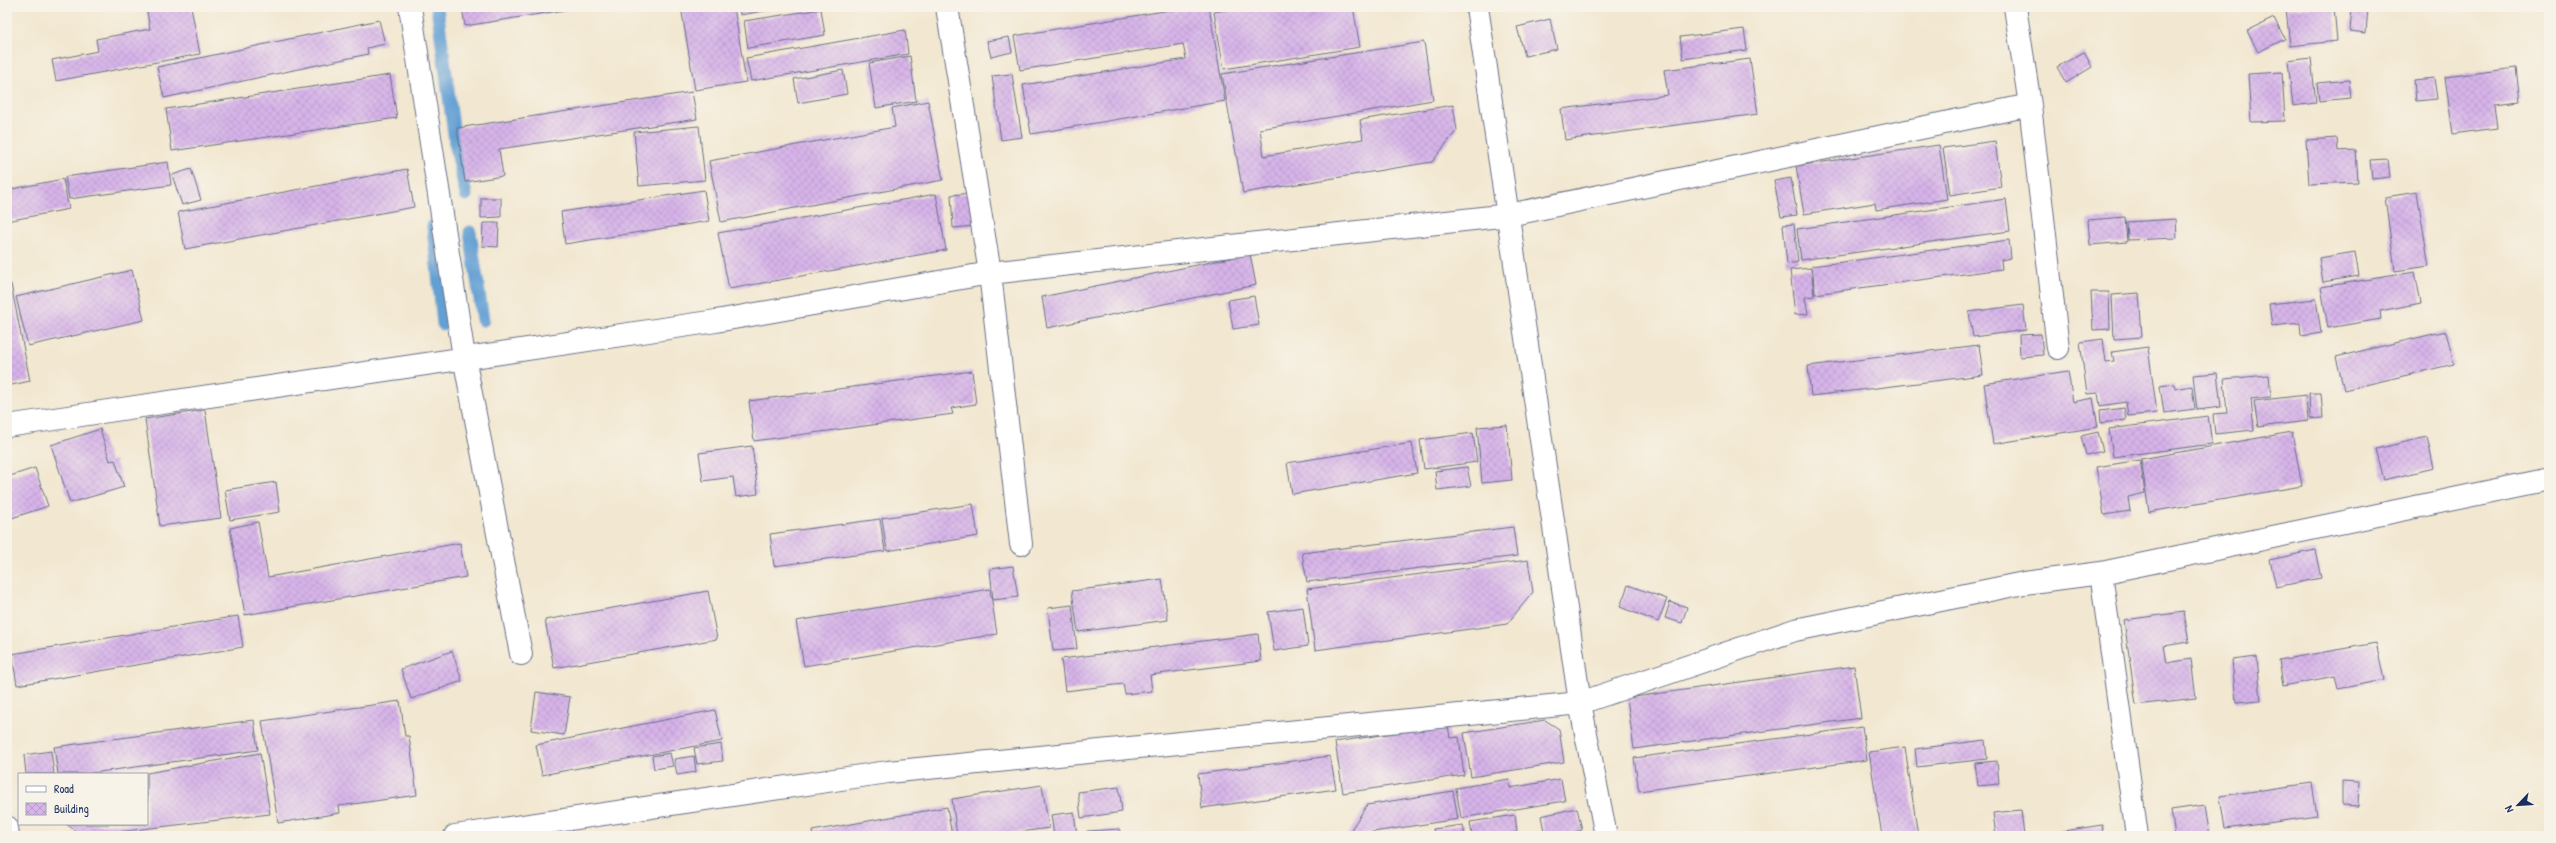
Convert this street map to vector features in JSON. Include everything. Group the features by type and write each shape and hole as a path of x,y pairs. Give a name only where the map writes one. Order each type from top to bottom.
{"street":[{"path":"410,7 464,357 521,654"},
{"path":"947,7 990,273 1021,544"},
{"path":"1477,7 1509,215 1580,703 1606,836"},
{"path":"2015,7 2030,106 2058,348"},
{"path":"7,426 464,357 716,321 990,273 1509,215 2030,106"},
{"path":"455,836 888,772 1580,703 1795,630 1977,592 2072,575 2100,573 2549,479"},
{"path":"2100,573 2137,836"},
{"path":"7,827 8,836"}],"building":[{"path":"146,7 191,7 200,54 56,81 52,60 98,51 96,39 150,29"},
{"path":"462,7 577,7 577,8 465,26"},
{"path":"681,7 734,7 746,82 695,90"},
{"path":"739,7 781,7 781,8 740,15"},
{"path":"1188,7 1209,7 1225,101 1031,134 1023,85 1186,59 1183,44 1020,70 1014,36"},
{"path":"1244,7 1353,7 1360,47 1224,69 1214,12"},
{"path":"1567,7 1579,7 1579,8 1567,10"},
{"path":"2334,7 2337,41 2290,46 2286,9"},
{"path":"2352,7 2368,8 2366,33 2350,31"},
{"path":"821,9 825,35 748,48 744,21"},
{"path":"2274,18 2285,39 2258,52 2247,31"},
{"path":"1550,19 1557,49 1525,56 1517,27"},
{"path":"379,20 385,44 367,48 368,54 164,98 157,67"},
{"path":"1744,29 1747,50 1683,59 1680,37"},
{"path":"905,30 908,54 751,81 746,58"},
{"path":"1009,37 1012,52 991,57 987,41"},
{"path":"1424,42 1433,100 1260,129 1264,156 1363,139 1360,120 1453,105 1457,130 1432,162 1243,193 1222,74"},
{"path":"2084,52 2092,67 2066,83 2057,67"},
{"path":"910,56 916,101 876,108 869,63"},
{"path":"2311,58 2316,103 2293,106 2288,61"},
{"path":"1750,59 1758,114 1565,140 1561,109 1668,95 1664,70"},
{"path":"2516,68 2520,101 2494,104 2497,128 2453,134 2445,77"},
{"path":"843,70 847,94 798,103 794,79"},
{"path":"2282,72 2285,121 2251,122 2248,74"},
{"path":"1012,74 1022,137 1001,140 992,76"},
{"path":"390,75 397,118 172,151 166,109"},
{"path":"2434,78 2437,99 2416,101 2414,80"},
{"path":"2349,80 2351,98 2319,101 2317,83"},
{"path":"692,92 697,119 499,149 503,176 465,182 457,128"},
{"path":"928,101 943,180 721,222 709,161 895,127 892,108"},
{"path":"699,126 705,180 639,186 634,132"},
{"path":"2337,138 2338,151 2356,150 2358,182 2309,184 2306,140"},
{"path":"1995,141 2001,187 1950,195 1943,148"},
{"path":"1939,145 1947,199 1876,210 1875,203 1804,214 1796,166"},
{"path":"2388,159 2390,177 2372,179 2370,160"},
{"path":"168,162 171,185 69,199 65,177"},
{"path":"191,169 201,200 182,205 172,175"},
{"path":"407,169 414,207 185,249 178,212"},
{"path":"1791,178 1797,215 1781,217 1774,181"},
{"path":"63,179 69,209 7,221 7,190"},
{"path":"704,190 709,221 565,244 561,212"},
{"path":"2417,192 2429,266 2395,271 2385,197"},
{"path":"972,193 974,226 953,228 951,195"},
{"path":"936,194 946,250 729,289 718,233"},
{"path":"481,198 501,198 501,217 481,218"},
{"path":"2006,199 2010,231 1801,260 1797,229"},
{"path":"2125,217 2127,242 2090,245 2088,220"},
{"path":"2176,219 2177,238 2128,240 2127,222"},
{"path":"483,223 499,223 498,247 482,246"},
{"path":"1794,224 1798,262 1787,264 1783,225"},
{"path":"2009,240 2011,258 2001,260 2002,269 1815,294 1812,266"},
{"path":"2355,252 2359,276 2323,282 2319,258"},
{"path":"1250,254 1256,285 1047,328 1042,297"},
{"path":"1811,268 1814,296 1805,297 1808,314 1795,315 1790,270"},
{"path":"132,270 144,320 28,346 16,297"},
{"path":"2415,272 2421,303 2380,311 2381,319 2328,328 2321,287"},
{"path":"11,284 30,381 7,386 7,285"},
{"path":"2091,292 2109,292 2110,329 2093,330"},
{"path":"2139,293 2142,337 2114,339 2112,295"},
{"path":"1254,296 1259,325 1233,329 1228,300"},
{"path":"2316,299 2321,333 2301,336 2300,323 2272,326 2269,304"},
{"path":"2023,305 2026,330 1973,337 1969,312"},
{"path":"2446,331 2454,364 2344,390 2336,357"},
{"path":"2041,334 2043,355 2020,357 2019,335"},
{"path":"2103,339 2106,362 2114,361 2112,352 2148,347 2157,413 2128,416 2126,402 2100,406 2098,393 2087,394 2080,342"},
{"path":"1979,345 1983,375 1811,396 1808,366"},
{"path":"972,371 976,404 951,408 953,414 754,441 749,401"},
{"path":"2068,371 2073,402 2093,398 2098,427 1993,444 1984,384"},
{"path":"2217,373 2221,407 2197,410 2193,375"},
{"path":"2269,375 2271,397 2251,399 2254,430 2215,434 2213,414 2227,413 2224,379"},
{"path":"2174,384 2175,389 2192,386 2195,409 2164,413 2160,386"},
{"path":"2309,393 2321,393 2323,418 2310,419"},
{"path":"2306,395 2308,421 2258,427 2254,401"},
{"path":"2124,408 2126,420 2101,423 2100,411"},
{"path":"205,410 221,518 160,526 145,419"},
{"path":"2208,416 2212,444 2113,457 2109,429"},
{"path":"1507,425 1512,480 1482,483 1477,427"},
{"path":"100,429 110,461 115,460 124,487 70,503 51,445"},
{"path":"2098,432 2103,451 2086,455 2081,436"},
{"path":"2292,432 2302,486 2149,512 2141,459"},
{"path":"1473,433 1477,462 1424,469 1420,440"},
{"path":"2427,437 2434,468 2384,480 2376,449"},
{"path":"1412,443 1417,473 1292,494 1287,463"},
{"path":"752,446 758,494 736,497 733,477 703,481 699,453"},
{"path":"2140,460 2145,493 2128,497 2130,511 2104,515 2096,467"},
{"path":"1467,467 1471,486 1437,490 1435,471"},
{"path":"35,468 48,506 9,519 7,511 7,477"},
{"path":"276,482 280,512 230,520 225,490"},
{"path":"973,504 978,536 887,551 882,518"},
{"path":"880,519 885,551 774,566 770,534"},
{"path":"258,522 268,577 460,543 466,577 245,615 230,528"},
{"path":"1513,527 1517,556 1307,582 1302,553"},
{"path":"2315,550 2321,578 2276,587 2270,560"},
{"path":"1528,560 1533,592 1507,624 1315,650 1307,589"},
{"path":"1013,566 1018,597 993,600 990,569"},
{"path":"1162,579 1168,620 1078,632 1072,591"},
{"path":"1628,585 1667,599 1658,622 1620,607"},
{"path":"990,589 997,634 804,666 796,621"},
{"path":"708,591 717,639 554,668 545,620"},
{"path":"1670,602 1687,607 1682,623 1665,618"},
{"path":"1072,605 1077,649 1053,651 1048,608"},
{"path":"1303,607 1308,646 1274,651 1268,612"},
{"path":"2184,612 2189,642 2164,646 2167,663 2191,659 2196,698 2136,705 2124,620"},
{"path":"238,616 243,647 17,685 12,654"},
{"path":"1258,634 1261,661 1150,675 1152,691 1125,694 1123,684 1065,691 1061,659"},
{"path":"2376,643 2384,680 2338,689 2335,676 2283,686 2279,660"},
{"path":"452,651 462,681 411,699 401,669"},
{"path":"2257,657 2261,700 2236,702 2232,660"},
{"path":"1854,666 1861,718 1634,749 1627,698"},
{"path":"536,692 570,697 564,735 531,730"},
{"path":"400,701 405,736 409,736 417,795 339,806 340,813 278,823 262,721"},
{"path":"715,710 722,741 542,775 536,745"},
{"path":"254,720 258,750 92,773 58,773 54,747"},
{"path":"1545,720 1559,729 1564,762 1471,777 1464,733"},
{"path":"1448,725 1450,738 1459,737 1464,775 1343,793 1335,742"},
{"path":"1862,727 1867,760 1639,791 1634,758"},
{"path":"1985,740 1987,759 1917,767 1915,749"},
{"path":"721,744 723,761 697,764 694,748"},
{"path":"1905,747 1918,836 1882,836 1869,752"},
{"path":"51,751 54,773 26,773 24,755"},
{"path":"260,753 270,814 83,836 67,825 148,825 147,773"},
{"path":"670,753 673,766 654,769 652,756"},
{"path":"694,756 696,772 677,775 674,759"},
{"path":"1330,756 1336,789 1202,808 1198,774"},
{"path":"1997,761 1999,784 1978,786 1975,763"},
{"path":"1509,779 1510,788 1561,779 1565,801 1461,818 1456,788"},
{"path":"2342,781 2359,782 2358,806 2342,805"},
{"path":"2312,783 2317,816 2225,829 2220,796"},
{"path":"1042,785 1049,828 993,836 957,836 952,799"},
{"path":"1119,787 1122,812 1081,818 1078,792"},
{"path":"1453,791 1458,819 1347,836 1367,805"},
{"path":"2205,805 2210,836 2175,836 2171,810"},
{"path":"947,807 952,836 813,836 812,831"},
{"path":"1577,808 1582,830 1558,836 1545,836 1541,816"},
{"path":"2021,810 2024,836 1996,836 1993,813"},
{"path":"1074,812 1077,836 1054,836 1051,815"},
{"path":"1515,815 1517,832 1495,836 1472,836 1470,822"},
{"path":"1463,825 1465,836 1434,836 1433,829"},
{"path":"2102,825 2103,836 2037,835"},
{"path":"1120,829 1120,836 1087,836 1087,831"},
{"path":"1423,832 1423,836 1402,836 1402,835"}],"waterway":[{"path":"437,7 455,142 466,195"},
{"path":"433,226 443,324"},
{"path":"470,232 483,320"}]}
